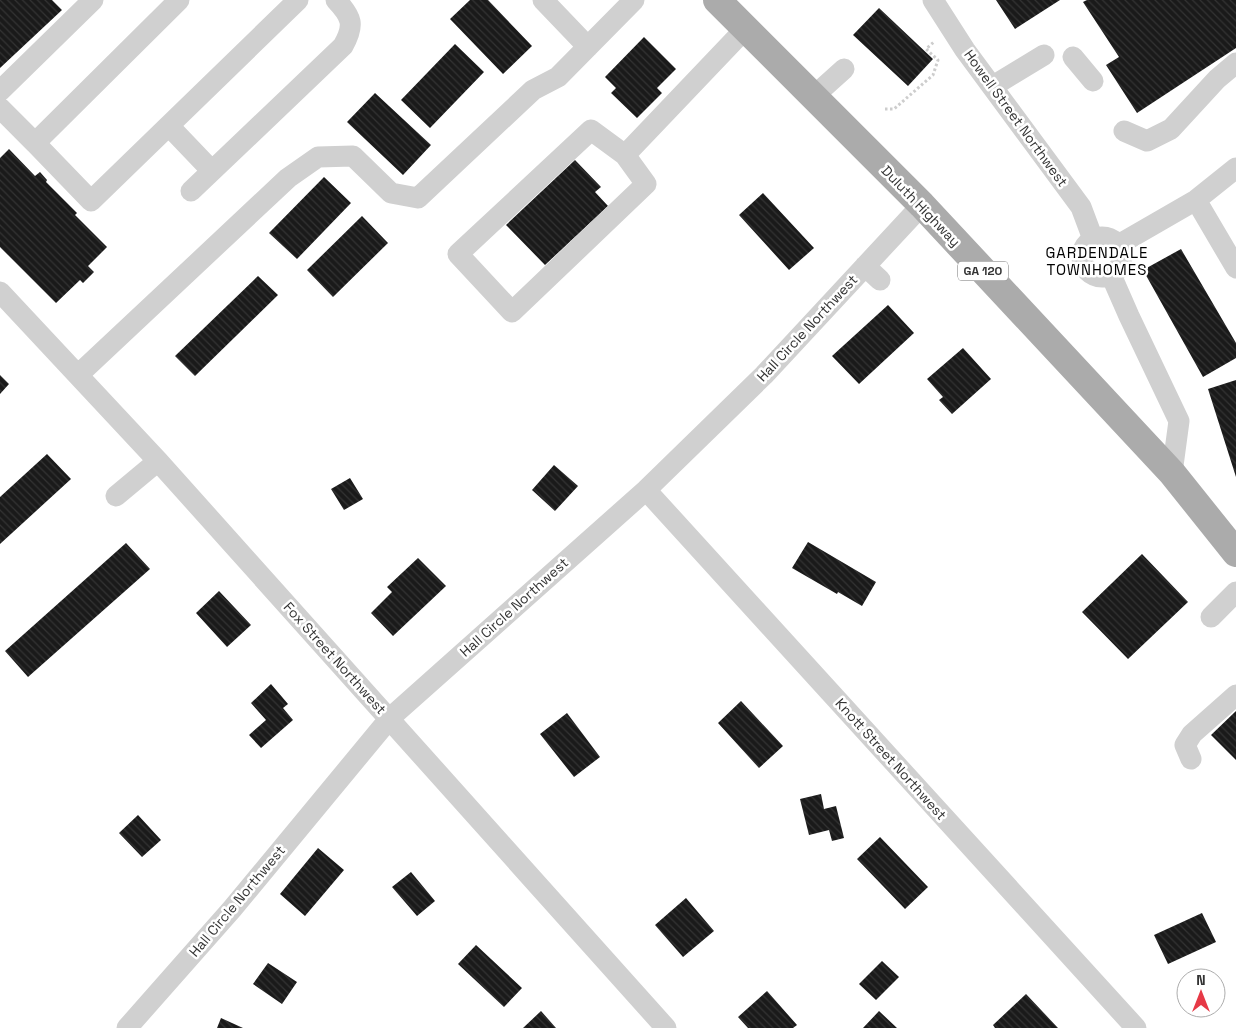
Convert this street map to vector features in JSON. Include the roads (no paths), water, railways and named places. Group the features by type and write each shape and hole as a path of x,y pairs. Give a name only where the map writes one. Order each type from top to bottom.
{"main road":[{"name":"Duluth Highway","path":"717,0 922,205 1172,473 1236,554"}],"street":[{"path":"0,91 93,0"},
{"path":"35,143 179,0"},
{"path":"0,108 91,202 298,0"},
{"path":"191,191 343,46 350,33 350,19 336,0"},
{"path":"544,0 588,47"},
{"path":"78,375 288,178 318,157 353,156 392,193 418,198 533,90 558,77 634,0"},
{"name":"Howell Street Northwest","path":"933,0 965,50 1081,207 1093,239"},
{"path":"625,154 746,28"},
{"path":"993,86 1044,55"},
{"path":"1072,57 1094,81"},
{"path":"1124,131 1146,141 1171,129 1217,79 1236,64"},
{"path":"814,96 844,69"},
{"path":"169,126 212,171"},
{"path":"591,130 625,154 646,184 512,312 458,254 591,130"},
{"path":"1118,245 1196,200 1236,168"},
{"path":"1196,200 1236,268"},
{"name":"Hall Circle Northwest","path":"127,1028 232,909 390,718 646,490 764,375 922,205"},
{"path":"1109,238 1118,245 1122,255 1120,267 1111,275 1100,277 1090,273 1082,258 1085,247 1093,239 1109,238"},
{"path":"865,266 880,280"},
{"path":"1111,275 1179,421 1172,473"},
{"name":"Fox Street Northwest","path":"0,292 158,461 666,1028"},
{"path":"116,496 158,461"},
{"name":"Knott Street Northwest","path":"646,490 1136,1028"},
{"path":"1211,617 1236,592"},
{"path":"1191,759 1185,745 1192,734 1236,695"}],"district":[{"name":"GARDENDALE TOWNHOMES","path":"1097,260"}]}
